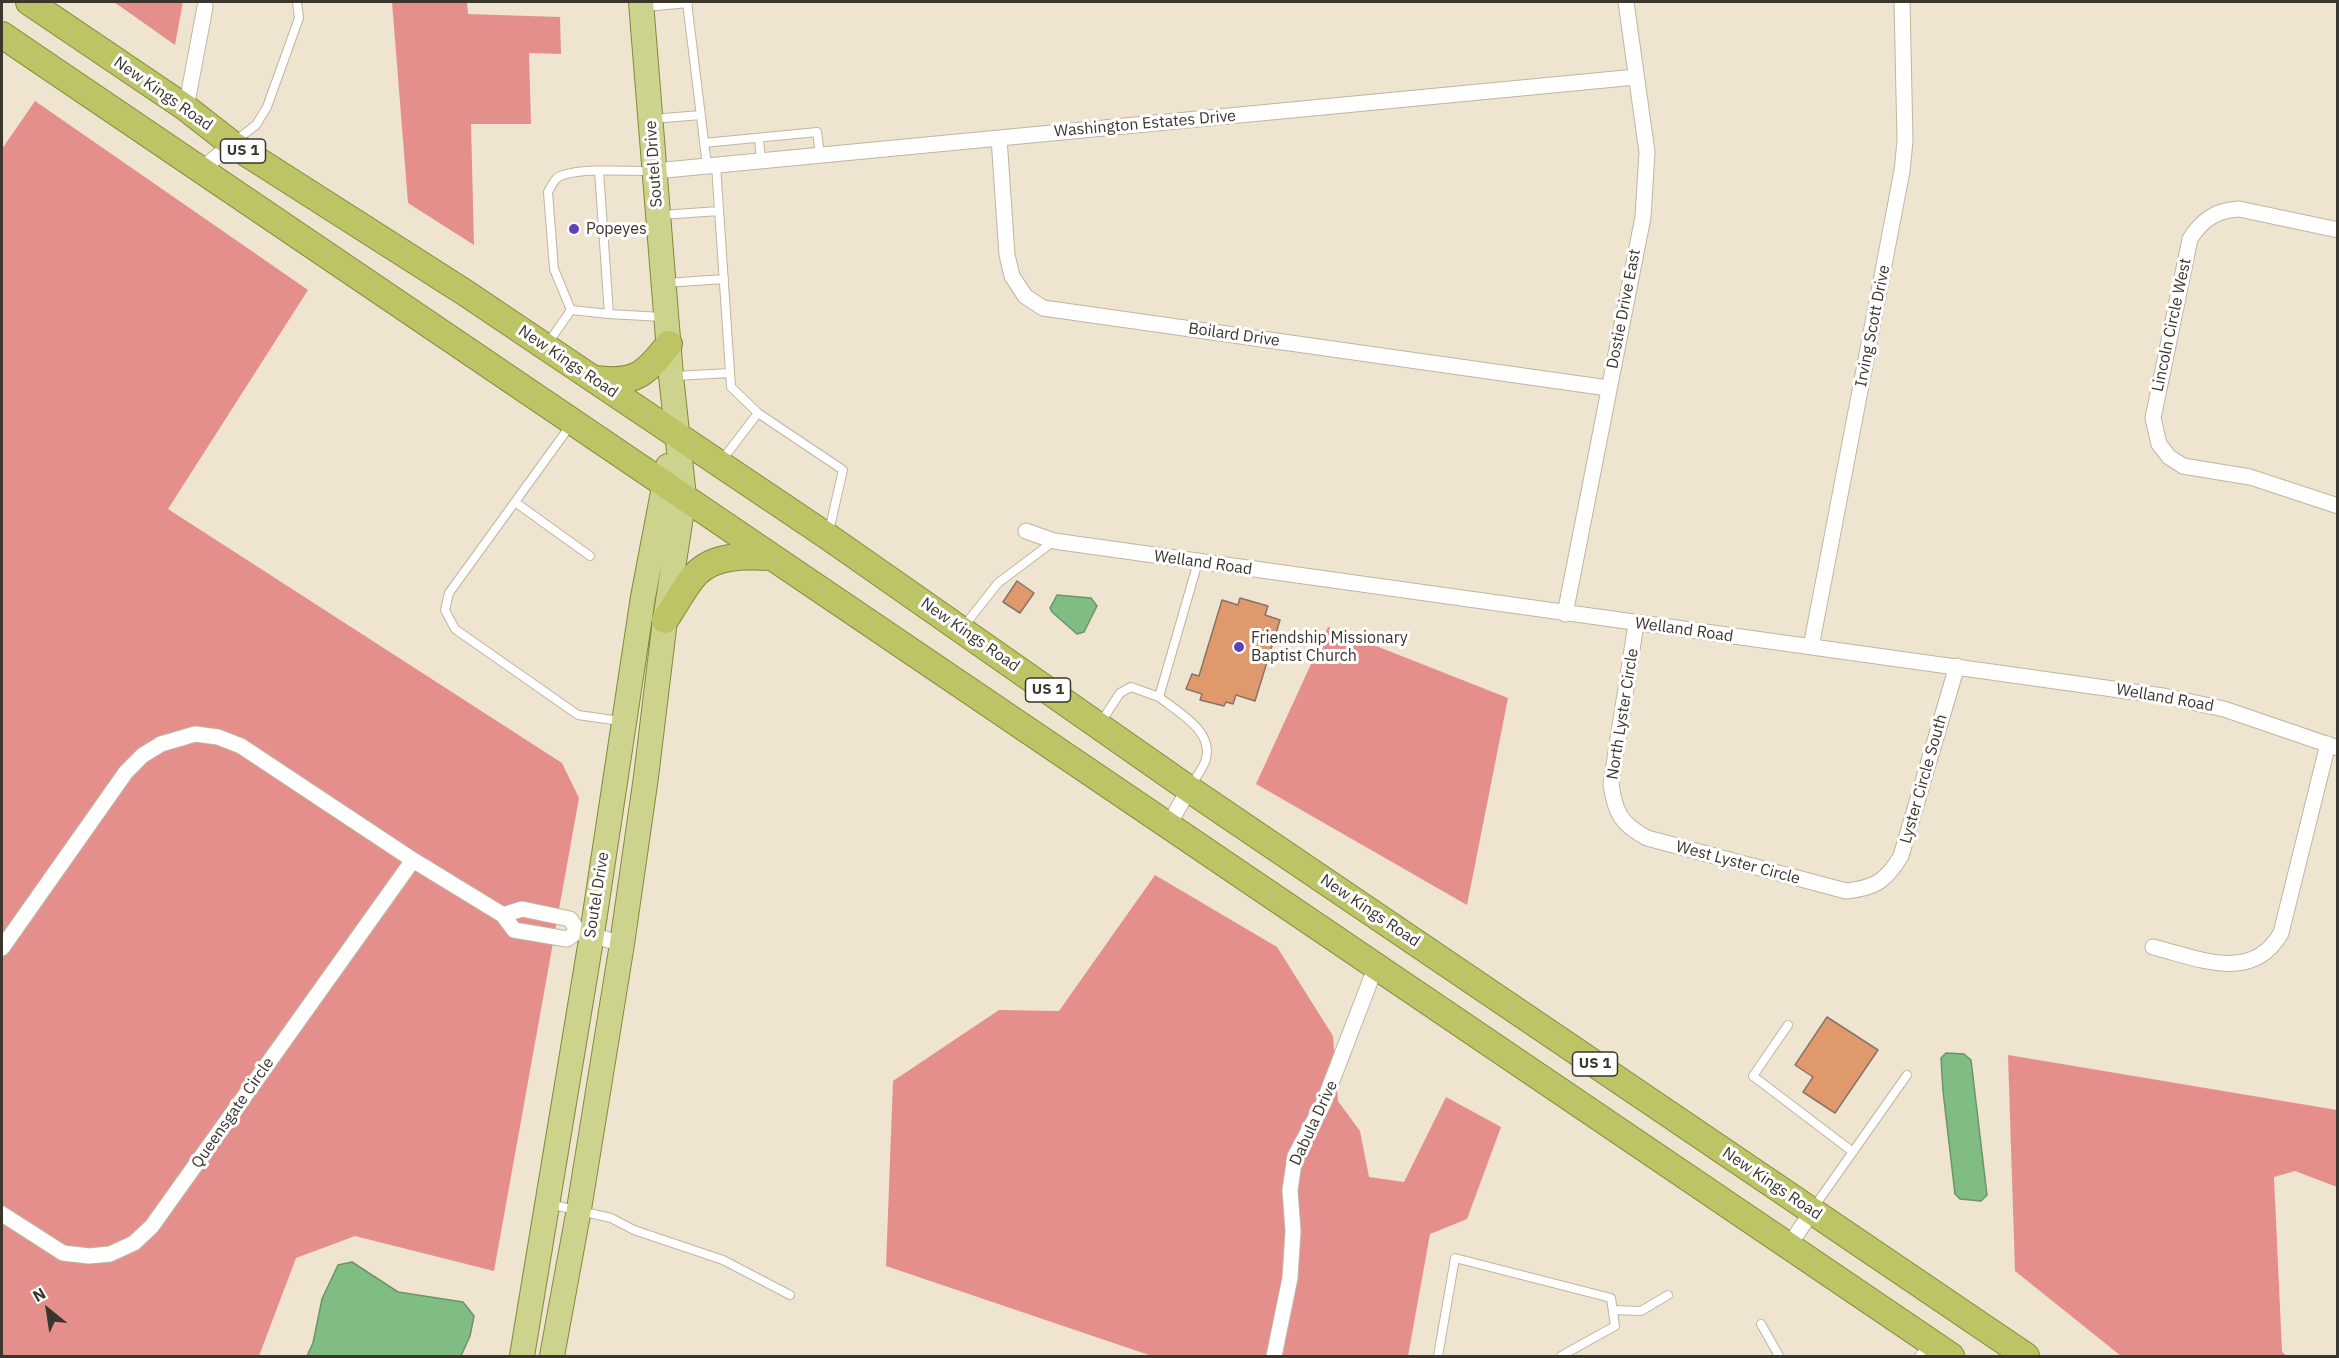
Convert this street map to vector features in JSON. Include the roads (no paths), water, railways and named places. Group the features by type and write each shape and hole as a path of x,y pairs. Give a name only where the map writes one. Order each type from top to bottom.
{"highway":[{"name":"New Kings Road","path":"29,2 186,108 232,144 546,346 828,536 1189,789 2026,1356"},
{"name":"US 1","path":"2,35 1789,1246 1934,1352"},
{"path":"595,379 617,382 633,379 652,366 669,344"},
{"path":"665,620 697,573 715,561 745,556 772,557"}],"main road":[{"name":"Soutel Drive","path":"552,1356 579,1209 646,777 665,620 674,491 677,434 641,4"},
{"name":"Soutel Drive","path":"522,1356 547,1203 585,932 624,721 643,597 674,491"}],"street":[{"name":"Dostie Drive East","path":"1564,614 1643,217 1647,152 1626,2"},
{"name":"Irving Scott Drive","path":"1811,647 1902,171 1905,141 1902,2"},
{"path":"186,108 205,7"},
{"name":"Washington Estates Drive","path":"655,171 1636,77"},
{"name":"Boilard Drive","path":"999,138 1007,255 1012,276 1025,296 1043,308 1608,388"},
{"path":"201,170 232,144"},
{"name":"Lincoln Circle West","path":"2337,230 2239,209 2226,210 2199,224 2190,239 2153,418 2159,444 2169,457 2183,466 2250,477 2337,506"},
{"name":"Welland Road","path":"1026,531 1054,541 1197,562 2163,696 2224,709 2333,746"},
{"name":"North Lyster Circle","path":"1614,804 1611,784 1636,624"},
{"name":"Lyster Circle South","path":"1877,884 1892,872 1901,856 1957,666"},
{"path":"2,948 126,772 143,755 161,744 195,734 218,736 242,746 413,860 503,915 514,930 567,939 585,932"},
{"path":"2152,947 2227,965 2245,964 2261,956 2274,945 2281,933 2333,746"},
{"path":"1168,826 1189,789"},
{"name":"West Lyster Circle","path":"1614,804 1622,819 1633,831 1647,838 1846,891 1877,884"},
{"name":"Queensgate Circle","path":"2,1214 63,1253 89,1256 110,1254 134,1243 152,1226 413,860"},
{"path":"503,915 522,909 570,919 585,932 621,944"},
{"name":"Dabula Drive","path":"1274,1356 1290,1278 1293,1231 1290,1190 1295,1156 1323,1104 1376,966"},
{"path":"1789,1246 1812,1211"}],"lane":[{"path":"232,144 256,125 267,107 298,18 297,2"},
{"path":"641,4 687,2 704,143 711,166 719,212 731,387 758,413 843,470 828,536"},
{"path":"651,119 700,115"},
{"path":"704,143 817,132 820,155"},
{"path":"759,138 761,161"},
{"path":"598,171 609,314"},
{"path":"571,310 554,269 548,192 553,183 562,175 598,171 655,171"},
{"path":"658,215 719,212"},
{"path":"664,283 724,279"},
{"path":"546,346 571,310"},
{"path":"571,310 666,317"},
{"path":"671,376 730,374"},
{"path":"720,463 758,413"},
{"path":"572,422 449,593 445,610 455,629 578,715 624,721"},
{"path":"515,502 590,556"},
{"path":"961,629 998,583 1054,541"},
{"path":"1159,697 1197,562"},
{"path":"1099,726 1120,693 1131,687 1159,697 1202,732 1208,747 1204,762 1189,789"},
{"path":"1788,1025 1753,1076 1853,1152"},
{"path":"1812,1211 1907,1075"},
{"path":"547,1203 611,1218 633,1230 723,1260 790,1295"},
{"path":"1438,1356 1455,1258 1611,1298 1615,1326 1561,1356"},
{"path":"1613,1310 1641,1311 1668,1295"},
{"path":"1761,1324 1779,1356"}],"place":[{"name":"Popeyes","path":"574,229"},
{"name":"Friendship Missionary Baptist Church","path":"1239,647"}]}
